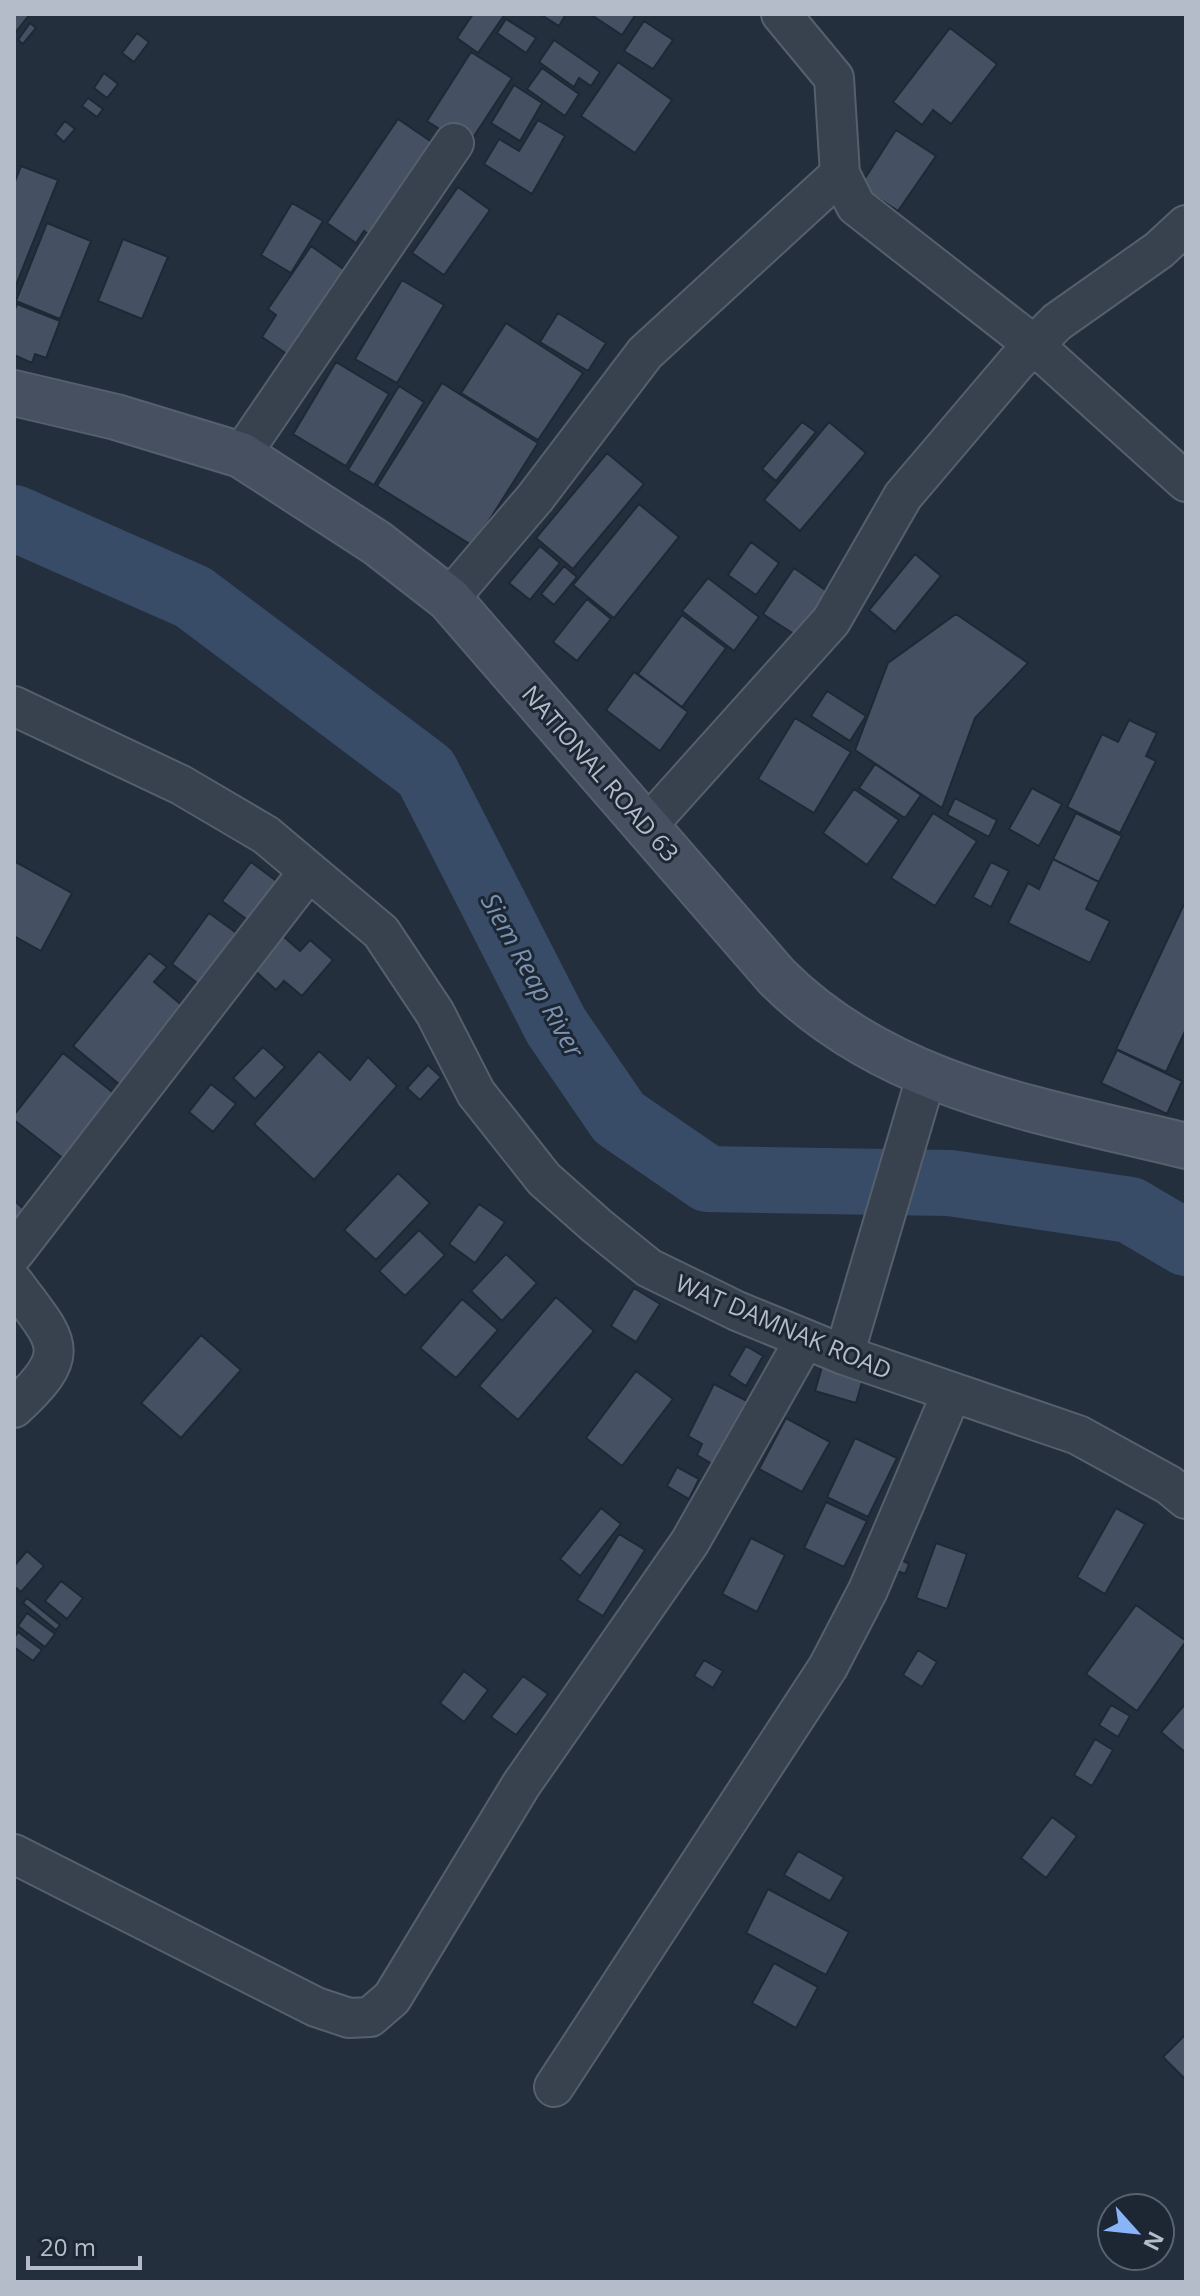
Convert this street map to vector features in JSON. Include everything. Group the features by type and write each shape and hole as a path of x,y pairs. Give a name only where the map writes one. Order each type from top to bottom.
{"street":[{"path":"781,14 834,78 840,174 856,206 1034,345 1186,482"},
{"path":"241,455 454,143"},
{"path":"449,599 535,498 645,353 840,174"},
{"path":"647,826 831,621 903,496 961,426 1057,322 1159,250 1186,225"},
{"name":"NATIONAL ROAD 63","path":"14,393 116,417 241,455 377,543 449,599 799,999 869,1048 987,1097 1186,1146"},
{"name":"WAT DAMNAK ROAD","path":"14,706 181,785 266,835 381,932 435,1013 476,1093 544,1179 649,1268 737,1311 844,1355 1078,1435 1169,1485 1186,1499"},
{"path":"14,1253 309,871"},
{"path":"844,1355 927,1074"},
{"path":"14,1283 51,1334 55,1351 51,1366 34,1390 14,1408"},
{"path":"14,1854 316,2007 349,2018 370,2017 392,1998 521,1785 690,1542 805,1339"},
{"path":"554,2087 828,1667 868,1590 952,1392"}],"building":[{"path":"14,14 30,14 14,34"},
{"path":"473,14 505,14 478,53 457,38"},
{"path":"540,14 566,14 559,26"},
{"path":"590,14 636,14 622,35"},
{"path":"506,19 536,38 526,53 497,33"},
{"path":"644,21 673,40 653,69 624,51"},
{"path":"30,23 36,28 23,44 18,40"},
{"path":"950,28 997,64 951,124 933,110 922,125 893,102"},
{"path":"137,33 149,42 134,62 122,53"},
{"path":"554,40 600,72 591,86 579,78 574,87 539,62"},
{"path":"471,52 512,78 467,147 427,121"},
{"path":"618,62 672,100 635,153 581,116"},
{"path":"542,68 579,94 565,116 527,89"},
{"path":"104,73 118,84 107,98 94,88"},
{"path":"514,85 542,103 520,141 491,123"},
{"path":"88,98 103,109 97,117 82,106"},
{"path":"398,119 442,149 379,242 364,231 356,243 327,223"},
{"path":"538,120 565,136 532,194 484,164 499,139 519,151"},
{"path":"65,121 75,129 64,142 55,134"},
{"path":"896,130 936,156 898,211 860,186"},
{"path":"21,166 58,180 14,290 14,184"},
{"path":"458,187 490,210 444,275 412,253"},
{"path":"292,203 323,221 291,273 261,255"},
{"path":"47,223 91,241 60,319 16,301"},
{"path":"123,239 168,257 142,319 98,301"},
{"path":"311,246 349,273 297,361 262,337 276,315 268,309"},
{"path":"402,280 444,305 397,383 355,359"},
{"path":"17,304 60,321 46,358 35,354 32,363 14,355 14,311"},
{"path":"558,313 606,343 588,371 540,342"},
{"path":"506,323 583,373 538,440 461,393"},
{"path":"336,362 389,394 346,466 293,434"},
{"path":"442,383 538,443 473,546 377,486"},
{"path":"399,386 424,402 374,485 348,470"},
{"path":"802,422 816,432 776,481 762,469"},
{"path":"829,422 866,453 800,531 764,500"},
{"path":"607,453 644,484 573,569 536,538"},
{"path":"639,504 679,537 614,618 573,585"},
{"path":"751,542 779,563 756,595 728,575"},
{"path":"540,546 560,563 530,600 509,583"},
{"path":"915,554 941,576 895,632 869,610"},
{"path":"564,566 577,577 554,605 541,594"},
{"path":"794,568 828,592 797,636 763,614"},
{"path":"708,578 759,617 734,651 682,611"},
{"path":"587,599 611,619 577,661 553,642"},
{"path":"956,614 1028,663 975,718 942,808 855,750 888,663"},
{"path":"682,615 726,648 682,707 638,674"},
{"path":"634,672 688,712 660,751 606,710"},
{"path":"827,691 866,716 850,741 811,716"},
{"path":"795,718 851,752 814,813 758,779"},
{"path":"1129,720 1157,733 1146,756 1156,761 1120,833 1067,807 1102,734 1118,742"},
{"path":"875,764 921,795 905,818 859,788"},
{"path":"1032,788 1062,804 1039,846 1009,829"},
{"path":"854,789 899,820 867,865 823,833"},
{"path":"955,798 997,820 989,837 947,815"},
{"path":"933,813 977,841 935,906 891,878"},
{"path":"1076,813 1122,836 1099,882 1053,859"},
{"path":"1053,859 1099,882 1086,909 1110,921 1090,963 1008,923 1028,883 1039,889"},
{"path":"14,861 72,893 41,951 14,936"},
{"path":"251,862 282,885 253,924 222,901"},
{"path":"991,862 1009,871 991,907 973,897"},
{"path":"1186,900 1186,1029 1166,1072 1116,1049"},
{"path":"209,913 242,937 204,988 172,964"},
{"path":"283,936 300,951 310,940 333,960 302,996 284,981 276,990 253,969"},
{"path":"149,953 167,967 154,982 190,1012 125,1089 73,1046"},
{"path":"263,1047 285,1067 255,1099 233,1078"},
{"path":"1117,1050 1182,1081 1167,1114 1101,1083"},
{"path":"319,1051 350,1080 368,1057 397,1086 314,1180 254,1124"},
{"path":"63,1053 120,1098 69,1163 14,1120 14,1115"},
{"path":"428,1065 441,1077 420,1100 407,1088"},
{"path":"211,1084 236,1104 213,1132 189,1112"},
{"path":"398,1173 430,1203 376,1260 344,1230"},
{"path":"14,1200 30,1215 14,1233"},
{"path":"479,1204 505,1222 475,1263 449,1244"},
{"path":"419,1230 445,1255 405,1296 379,1271"},
{"path":"506,1254 537,1283 502,1321 471,1291"},
{"path":"634,1288 660,1304 636,1342 611,1326"},
{"path":"556,1297 594,1331 518,1420 479,1386"},
{"path":"462,1299 498,1330 456,1378 420,1348"},
{"path":"201,1335 241,1370 181,1438 141,1403"},
{"path":"746,1346 763,1356 746,1386 729,1375"},
{"path":"822,1367 863,1379 856,1403 815,1391"},
{"path":"636,1371 673,1399 622,1466 586,1438"},
{"path":"714,1384 747,1401 714,1465 697,1455 702,1444 688,1436"},
{"path":"786,1418 830,1442 802,1492 759,1469"},
{"path":"855,1438 897,1458 868,1517 827,1497"},
{"path":"677,1467 699,1479 689,1499 667,1486"},
{"path":"826,1502 867,1521 844,1567 804,1548"},
{"path":"601,1508 621,1524 580,1576 560,1559"},
{"path":"1116,1508 1145,1524 1105,1594 1077,1577"},
{"path":"619,1534 645,1550 603,1616 577,1600"},
{"path":"751,1538 785,1555 757,1612 722,1594"},
{"path":"936,1543 967,1554 947,1609 916,1598"},
{"path":"27,1551 44,1566 21,1592 14,1586 14,1566"},
{"path":"896,1557 909,1564 905,1574 891,1568"},
{"path":"61,1581 83,1598 67,1619 45,1601"},
{"path":"27,1598 60,1625 56,1630 23,1603"},
{"path":"1136,1605 1186,1641 1137,1711 1086,1674"},
{"path":"27,1613 55,1634 45,1647 18,1626"},
{"path":"18,1632 42,1650 33,1661 14,1647"},
{"path":"918,1650 937,1662 922,1687 903,1675"},
{"path":"704,1660 723,1671 713,1688 694,1676"},
{"path":"464,1671 488,1690 464,1722 440,1703"},
{"path":"523,1676 548,1694 516,1735 491,1717"},
{"path":"1186,1703 1186,1753 1161,1732"},
{"path":"1111,1705 1130,1716 1118,1737 1099,1725"},
{"path":"1095,1739 1113,1750 1092,1786 1074,1775"},
{"path":"1052,1817 1077,1836 1046,1878 1021,1858"},
{"path":"798,1851 844,1877 830,1901 784,1875"},
{"path":"768,1889 849,1932 826,1975 746,1933"},
{"path":"774,1963 818,1987 796,2028 752,2003"},
{"path":"1186,2034 1186,2080 1163,2057"}],"waterway":[{"name":"Siem Reap River","path":"14,518 193,597 426,772 556,1026 619,1118 708,1179 950,1183 1130,1210 1186,1243"}]}
